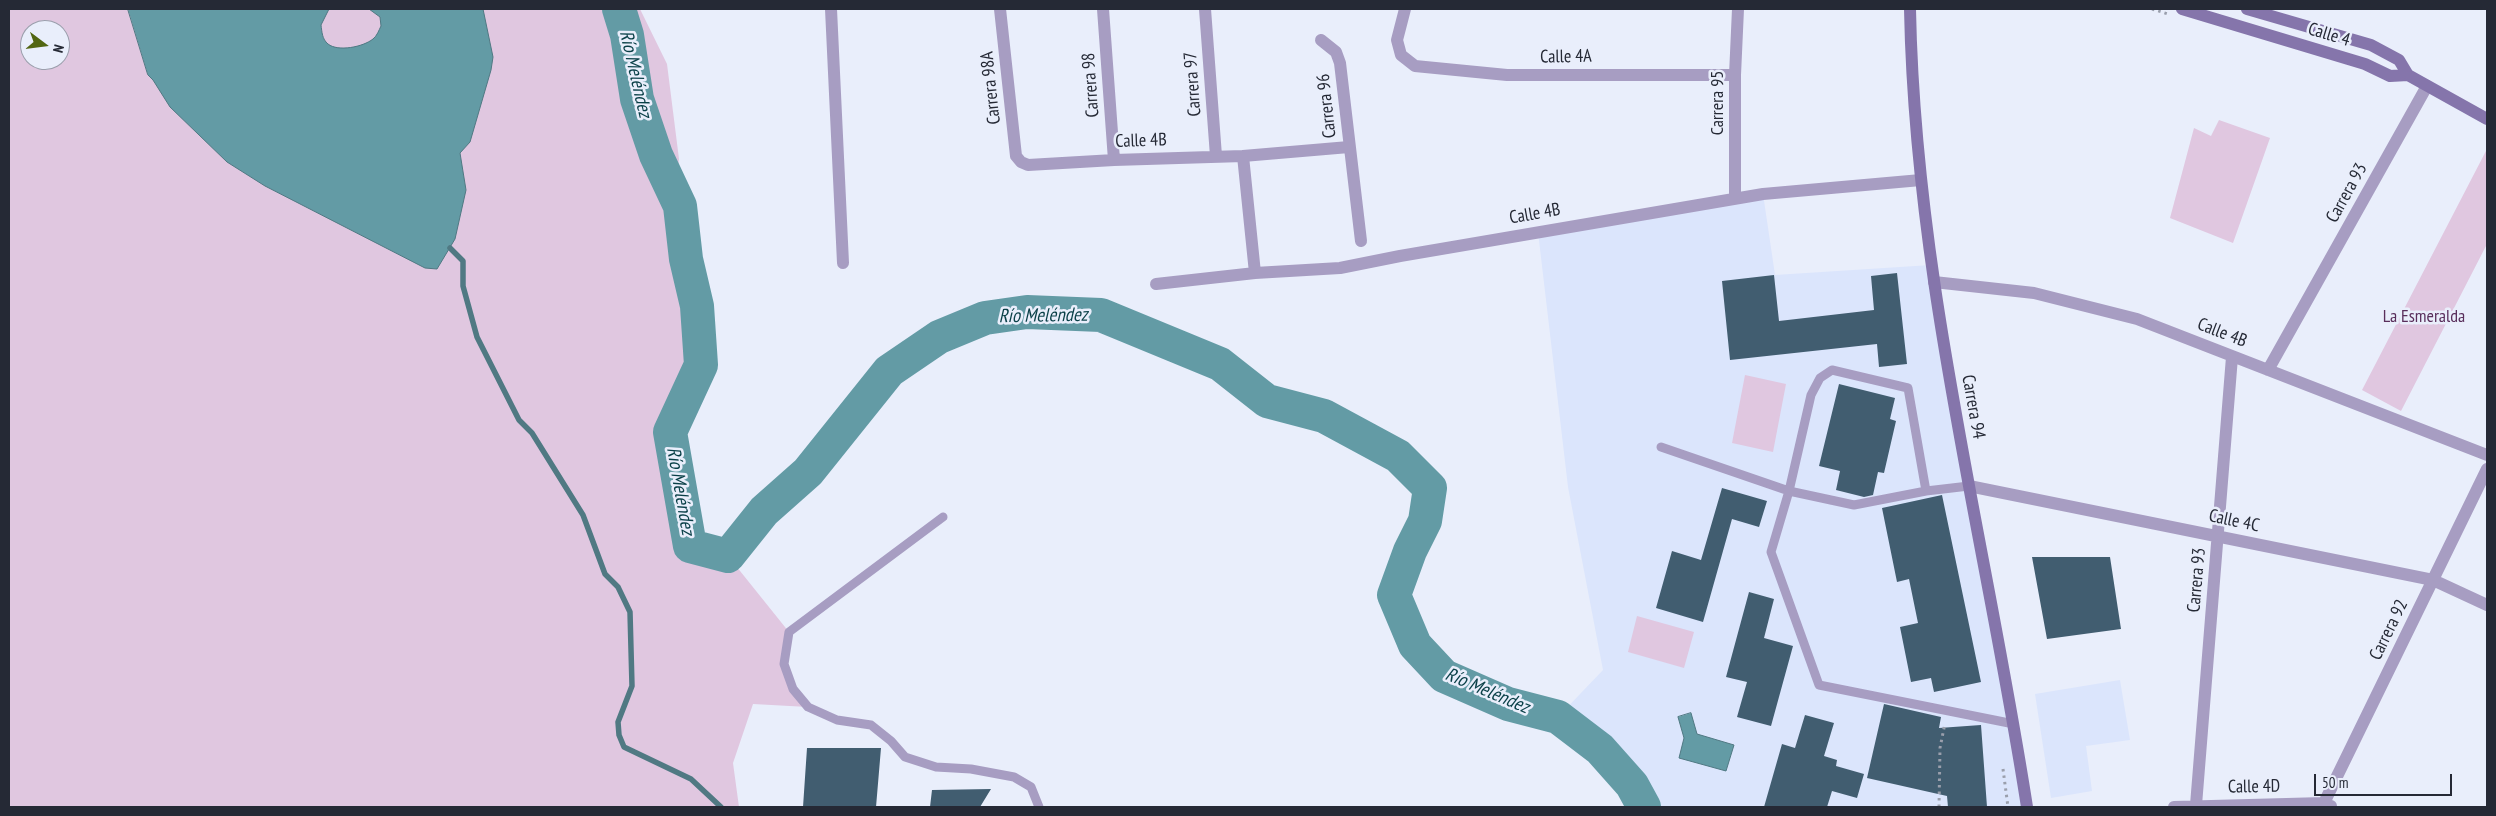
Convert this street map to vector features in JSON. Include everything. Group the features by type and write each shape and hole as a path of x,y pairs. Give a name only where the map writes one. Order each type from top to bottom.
{"street":[{"path":"831,9 844,263"},
{"name":"Carrera 98A","path":"1000,9 1016,156 1021,162"},
{"name":"Carrera 98","path":"1103,9 1114,160"},
{"name":"Carrera 97","path":"1205,9 1216,156"},
{"name":"Calle 4A","path":"1405,9 1397,40 1400,56 1416,66 1506,75 1735,75"},
{"name":"Carrera 95","path":"1735,198 1735,75 1738,9"},
{"name":"Carrera 94","path":"1910,9 1911,49 1922,180 1934,282 1969,486 2014,724 2027,807"},
{"name":"Calle 4","path":"2182,9 2365,64 2390,76 2408,75"},
{"name":"Calle 4","path":"2247,9 2371,45 2399,60 2408,75 2487,119"},
{"name":"Carrera 96","path":"1321,40 1336,52 1340,63 1349,147"},
{"name":"Carrera 93","path":"2268,370 2427,86"},
{"path":"1349,147 1361,241"},
{"name":"Calle 4B","path":"1021,162 1028,165 1243,156 1349,147"},
{"path":"1243,156 1255,273"},
{"name":"Calle 4B","path":"1156,284 1255,273 1340,268 1735,198 1922,180"},
{"name":"Calle 4B","path":"1934,282 2034,293 2137,319 2487,455"},
{"name":"Carrera 93","path":"2196,805 2232,357"},
{"name":"Carrera 92","path":"2328,806 2487,469"},
{"name":"Calle 4C","path":"1969,486 2433,580 2487,605"},
{"name":"Calle 4D","path":"2174,807 2196,805 2328,806"}],"lane":[{"path":"1926,491 1908,388 1832,370 1820,378 1811,396 1789,491 1771,552 1819,685 2014,724"},
{"path":"1662,447 1789,491 1854,505 1926,491 1969,486"},
{"path":"943,517 789,632 784,664 793,689 808,707 837,720 871,725 891,741 905,757 936,768 971,769 1014,777 1031,787 1039,807"}],"path":[{"path":"1939,807 1940,748 1947,710"}],"shaded area":[{"path":"128,9 329,9 321,25 323,38 332,46 350,48 369,42 377,35 381,26 380,17 369,9 483,9 493,57 491,70 470,142 460,153 466,190 455,239 437,269 425,268 265,186 227,162 170,107 148,75"},
{"path":"1763,194 1775,275 1931,265 2027,807 1644,807 1632,785 1600,749 1558,717 1603,670 1568,487 1538,232"},
{"path":"2120,680 2130,740 2086,746 2092,791 2051,798 2035,694"},
{"path":"1691,713 1697,734 1734,745 1726,771 1679,758 1684,738 1678,717"}],"green space":[{"path":"9,9 640,9 667,64 679,159 675,197 680,206 686,259 697,306 701,365 670,432 690,546 728,556 789,632 784,664 808,707 753,704 733,763 739,807 9,807"},
{"path":"2219,120 2270,138 2233,243 2170,218 2194,128 2211,136"},
{"name":"La Esmeralda","path":"2487,149 2487,244 2401,411 2362,390"},
{"path":"1745,375 1786,384 1773,452 1732,443"},
{"path":"1637,616 1694,632 1684,668 1628,652"}],"building":[{"path":"1897,273 1907,364 1879,367 1877,344 1730,360 1722,281 1774,275 1779,321 1874,310 1871,276"},
{"path":"1839,384 1895,398 1890,419 1896,421 1884,473 1878,472 1873,495 1864,497 1836,490 1840,471 1819,466"},
{"path":"1722,488 1767,501 1759,527 1732,519 1703,622 1656,608 1672,551 1701,560"},
{"path":"1942,495 1981,682 1934,692 1931,678 1911,682 1900,627 1918,623 1909,579 1897,582 1882,508"},
{"path":"2032,557 2110,557 2121,629 2047,639"},
{"path":"1749,592 1774,599 1764,638 1793,646 1771,726 1737,717 1747,682 1726,677"},
{"path":"1884,704 1941,717 1939,728 1981,725 1987,807 1948,807 1947,796 1867,778"},
{"path":"1805,715 1834,723 1824,756 1837,760 1836,766 1864,774 1857,798 1832,791 1827,807 1764,807 1782,744 1795,748"},
{"path":"807,748 881,748 876,807 803,807"},
{"path":"991,789 980,807 930,807 932,790"}],"waterway":[{"name":"Río Meléndez","path":"619,9 627,35 637,99 656,155 680,206 686,259 697,306 701,365 670,432 690,546 728,556 764,511 808,472 889,371 939,337 985,318 1027,312 1101,315 1220,364 1267,401 1324,416 1398,456 1430,488 1425,521 1410,551 1394,595 1415,645 1444,676 1508,704 1558,717 1600,749 1632,785 1644,807"},
{"path":"450,248 463,261 463,286 477,337 519,420 532,433 583,515 605,574 618,587 630,612 632,686 618,722 619,735 624,747 691,779 721,807"}]}
